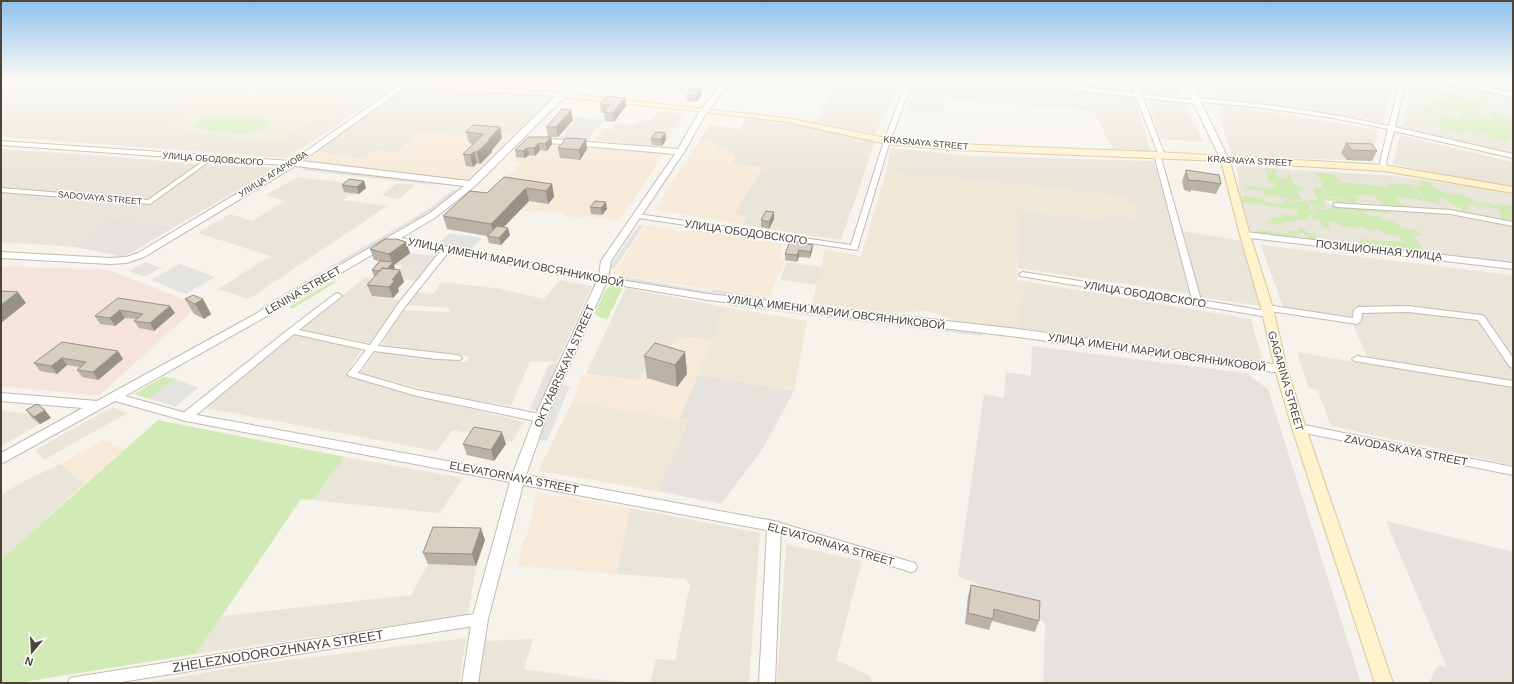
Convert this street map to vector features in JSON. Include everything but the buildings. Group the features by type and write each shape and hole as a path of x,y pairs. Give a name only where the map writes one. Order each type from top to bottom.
{"main road":[{"name":"KRASNAYA STREET","path":"721,112 787,120 887,141 956,147 1384,168 1513,190"},
{"name":"GAGARINA STREET","path":"1225,160 1245,235 1268,311 1281,368 1299,428 1384,683"}],"street":[{"name":"УЛИЦА АГАРКОВА","path":"1,255 110,261 128,260 141,255 294,163 366,112"},
{"name":"LENINA STREET","path":"1,459 114,397 433,215 472,184 545,112"},
{"name":"OKTYABRSKAYA STREET","path":"470,683 480,619 518,478 540,418 603,279 606,261 638,216 680,152 704,112"},
{"path":"887,141 898,112"},
{"path":"1146,112 1160,156 1197,302"},
{"name":"GAGARINA STREET","path":"1201,112 1225,160"},
{"path":"1304,112 1341,117 1513,156"},
{"path":"1384,168 1383,162 1396,112"},
{"path":"519,138 680,152"},
{"name":"УЛИЦА ОБОДОВСКОГО","path":"638,216 854,248 887,141"},
{"name":"УЛИЦА ОБОДОВСКОГО","path":"1,143 294,163 472,184"},
{"name":"SADOVAYA STREET","path":"1,190 150,202 209,158"},
{"path":"1337,205 1450,212 1513,224"},
{"name":"ПОЗИЦИОННАЯ УЛИЦА","path":"1245,235 1513,266"},
{"name":"УЛИЦА ИМЕНИ МАРИИ ОВСЯННИКОВОЙ","path":"393,239 603,279 708,297 1018,333 1281,368"},
{"path":"446,250 401,306 373,347 352,374 417,393 540,418"},
{"name":"УЛИЦА ОБОДОВСКОГО","path":"1023,274 1197,302 1357,321 1358,310 1408,310 1481,318 1513,365"},
{"path":"186,416 338,296"},
{"path":"292,331 328,340 416,355 457,358"},
{"path":"1357,359 1513,384"},
{"path":"1,397 97,405"},
{"name":"ELEVATORNAYA STREET","path":"114,397 186,416 774,526 911,567"},
{"name":"ZAVODASKAYA STREET","path":"1299,428 1513,471"},
{"path":"767,683 774,526"},
{"name":"ZHELEZNODOROZHNAYA STREET","path":"75,683 480,619"}],"shaded area":[{"path":"1,112 188,112 171,125 178,128 203,131 201,134 281,141 313,118 345,120 286,158 1,137"},
{"path":"189,112 326,112 324,113 350,116 345,120 313,118 281,141 200,134 203,131 177,128 171,125"},
{"path":"326,112 356,112 350,116 324,113"},
{"path":"371,112 541,112 519,135 474,130 468,135 418,132 397,153 375,150 364,159 316,152"},
{"path":"658,112 684,114 666,140 657,139 651,146 595,140 604,129 612,129 615,122 633,125 641,120 650,121"},
{"path":"820,112 886,112 875,134 814,122"},
{"path":"907,112 928,112 928,113"},
{"path":"1093,112 1139,112 1151,151 1113,150"},
{"path":"1152,112 1189,112 1204,142 1161,139"},
{"path":"1218,112 1266,112 1379,130 1370,158 1372,161 1235,156 1231,154"},
{"path":"1321,112 1386,112 1383,122"},
{"path":"1406,112 1513,112 1513,154 1402,127"},
{"path":"577,117 604,120 587,141 559,139"},
{"path":"745,119 808,126 875,142 841,240 743,225 747,217 734,215 733,164 727,154 729,150 716,149 719,143 700,140 710,125 740,129"},
{"path":"474,130 519,135 477,177 468,180 309,161 307,158 316,152 364,159 375,150 397,153 418,132 468,135"},
{"path":"1400,135 1513,162 1513,188 1393,164"},
{"path":"700,140 719,143 716,148 729,150 727,154 734,155 733,164 763,167 735,214 748,217 743,225 655,210"},
{"path":"530,143 587,149 592,148 663,154 635,198 618,221 590,216 582,216 580,218 561,215 563,213 549,211 535,210 533,212 482,204 521,163 513,161"},
{"path":"891,148 973,156 1154,161 1190,294 1018,268 1019,210 1105,220 1105,216 1138,218 1134,207 1128,202 1127,197 954,179 954,176 937,175 937,177 886,172"},
{"path":"1,149 199,164 151,200 1,188"},
{"path":"204,164 276,168 174,227 109,219 101,229 76,247 1,242 1,193 151,204"},
{"path":"1237,166 1395,176 1480,188 1513,195 1513,221 1447,210 1326,200 1331,206 1439,214 1513,226 1513,264 1470,257 1251,233 1240,195"},
{"path":"305,167 435,182 434,185 302,170"},
{"path":"886,172 936,177 937,175 955,176 955,179 1127,197 1128,202 1137,203 1134,207 1138,219 1105,216 1106,220 1019,210 1017,280 1023,281 1019,328 955,321 924,311 892,313 812,303 825,250 861,256"},
{"path":"298,177 354,184 359,194 348,196 344,200 387,206 249,299 218,289 270,256 198,233 230,214 252,221 285,201 266,195"},
{"path":"397,183 415,185 399,199 382,196"},
{"path":"452,190 457,190 435,209 264,310 260,308 430,208"},
{"path":"109,219 174,227 124,257 76,247 100,229 97,228"},
{"path":"639,225 644,225 614,269 609,268"},
{"path":"646,225 687,232 689,229 783,244 780,252 782,253 780,258 785,259 770,297 713,288 711,290 613,274"},
{"path":"1183,231 1243,241 1260,306 1200,297"},
{"path":"449,233 482,238 469,251 437,245"},
{"path":"1261,245 1513,275 1513,465 1331,426 1318,391 1309,388 1297,352 1371,365 1349,316 1283,307"},
{"path":"410,253 436,256 429,266 393,265"},
{"path":"145,262 161,268 145,277 129,271"},
{"path":"787,262 821,267 817,285 780,280"},
{"path":"180,264 215,277 186,294 151,280"},
{"path":"403,265 429,266 417,281 392,278"},
{"path":"1,266 109,270 199,305 99,396 1,386"},
{"path":"620,276 712,292 713,289 768,298 767,302 716,293 711,294 621,280"},
{"path":"366,277 385,280 371,296 403,300 370,343 299,329"},
{"path":"560,280 592,286 557,362 530,361 511,406 455,397 360,373 377,351 466,362 469,356 421,352 381,346 402,310 449,312 451,308 405,305 415,292 433,294 442,282 495,288 544,299"},
{"path":"1023,281 1251,319 1263,361 1019,328"},
{"path":"626,288 725,307 712,341 692,337 677,340 637,380 586,374"},
{"path":"732,302 982,331 982,336 730,306"},
{"path":"725,307 807,321 794,391 698,375"},
{"path":"292,333 363,347 345,375 422,397 524,422 512,442 452,430 437,451 204,408"},
{"path":"692,337 712,341 680,418 572,402 583,375 637,380 677,340"},
{"path":"1032,346 1246,373 1268,389 1361,683 1043,683 1045,624 1022,603 958,576 984,394 1004,398 1006,372 1031,376"},
{"path":"559,363 537,410 530,409 549,364"},
{"path":"698,375 794,391 762,450 721,504 657,491 689,420 680,418"},
{"path":"176,379 198,388 176,406 148,399"},
{"path":"562,385 570,386 547,441 538,440"},
{"path":"572,402 689,420 657,491 538,471"},
{"path":"112,407 127,413 44,460 35,450"},
{"path":"1,410 36,415 40,424 1,446"},
{"path":"102,440 125,449 84,484 61,464"},
{"path":"345,457 463,478 440,513 312,500"},
{"path":"61,464 84,484 1,559 1,495 28,479"},
{"path":"537,492 630,508 616,574 518,566 523,541 529,530"},
{"path":"630,508 760,533 749,683 650,683 656,659 675,660 690,584 685,579 616,574"},
{"path":"1386,521 1513,552 1513,683 1429,683 1438,665 1447,667"},
{"path":"786,544 862,561 836,660 871,676 872,683 777,683"},
{"path":"428,564 476,566 468,615 196,654 222,616 411,595"},
{"path":"466,638 459,683 143,683 251,665"},
{"path":"533,639 524,669 584,678 634,683 478,683 486,641"}],"green space":[{"path":"1422,112 1432,112 1460,120 1463,112 1479,112 1477,116 1490,119 1488,126 1490,127 1493,112 1499,112 1498,115 1509,117 1513,120 1513,132 1510,140 1504,142 1499,141 1483,132 1479,135 1466,132 1464,134 1440,129 1439,121 1443,117 1432,116"},
{"path":"217,115 262,119 267,120 268,124 263,129 246,134 226,133 193,127 194,123 202,118"},
{"path":"1265,168 1276,169 1278,178 1284,179 1288,177 1287,171 1289,172 1294,185 1302,186 1304,192 1298,191 1295,186 1301,198 1305,200 1295,199 1293,202 1286,198 1264,195 1263,191 1247,189 1245,186 1276,188 1274,184 1268,180"},
{"path":"1316,173 1334,174 1339,182 1387,187 1387,183 1412,185 1424,200 1397,197 1395,199 1409,207 1383,205 1373,197 1367,195 1354,195 1358,203 1345,202 1342,198 1325,196 1322,183"},
{"path":"1420,180 1427,181 1435,189 1453,195 1453,193 1460,194 1480,203 1490,203 1499,207 1499,204 1513,206 1513,222 1511,223 1499,220 1500,213 1498,209 1467,205 1469,211 1463,211 1460,207 1452,206 1446,199 1437,198 1442,205 1434,202 1427,202 1414,186 1422,186"},
{"path":"1313,188 1322,189 1325,197 1342,199 1345,203 1323,200 1327,208 1312,207 1309,200 1319,200 1317,199"},
{"path":"1242,196 1262,198 1266,202 1285,204 1285,200 1293,203 1307,201 1314,215 1309,214 1310,219 1285,222 1282,223 1283,225 1267,223 1273,222 1271,217 1279,217 1279,214 1298,216 1297,210 1243,202"},
{"path":"1331,206 1387,209 1391,214 1368,211 1365,214 1369,216 1379,216 1380,220 1392,221 1402,228 1418,231 1422,236 1413,236 1424,250 1370,245 1365,241 1367,245 1362,244 1359,239 1405,242 1398,237 1384,233 1377,229 1375,229 1375,232 1359,226 1356,226 1356,228 1340,226 1337,222 1327,221 1323,215 1331,229 1324,228 1318,220 1312,219 1312,216 1315,216 1314,212 1322,215 1316,212 1314,208 1330,210"},
{"path":"1298,227 1304,228 1307,233 1315,234 1317,240 1307,239 1305,234 1296,233 1298,238 1259,233 1257,229 1289,233 1289,231 1299,231"},
{"path":"333,281 336,282 292,309 289,307"},
{"path":"611,285 623,287 607,320 597,316 595,313 605,291"},
{"path":"163,377 176,379 148,399 134,394"},
{"path":"158,420 345,457 312,500 301,499 196,654 18,683 1,683 1,559"}]}
